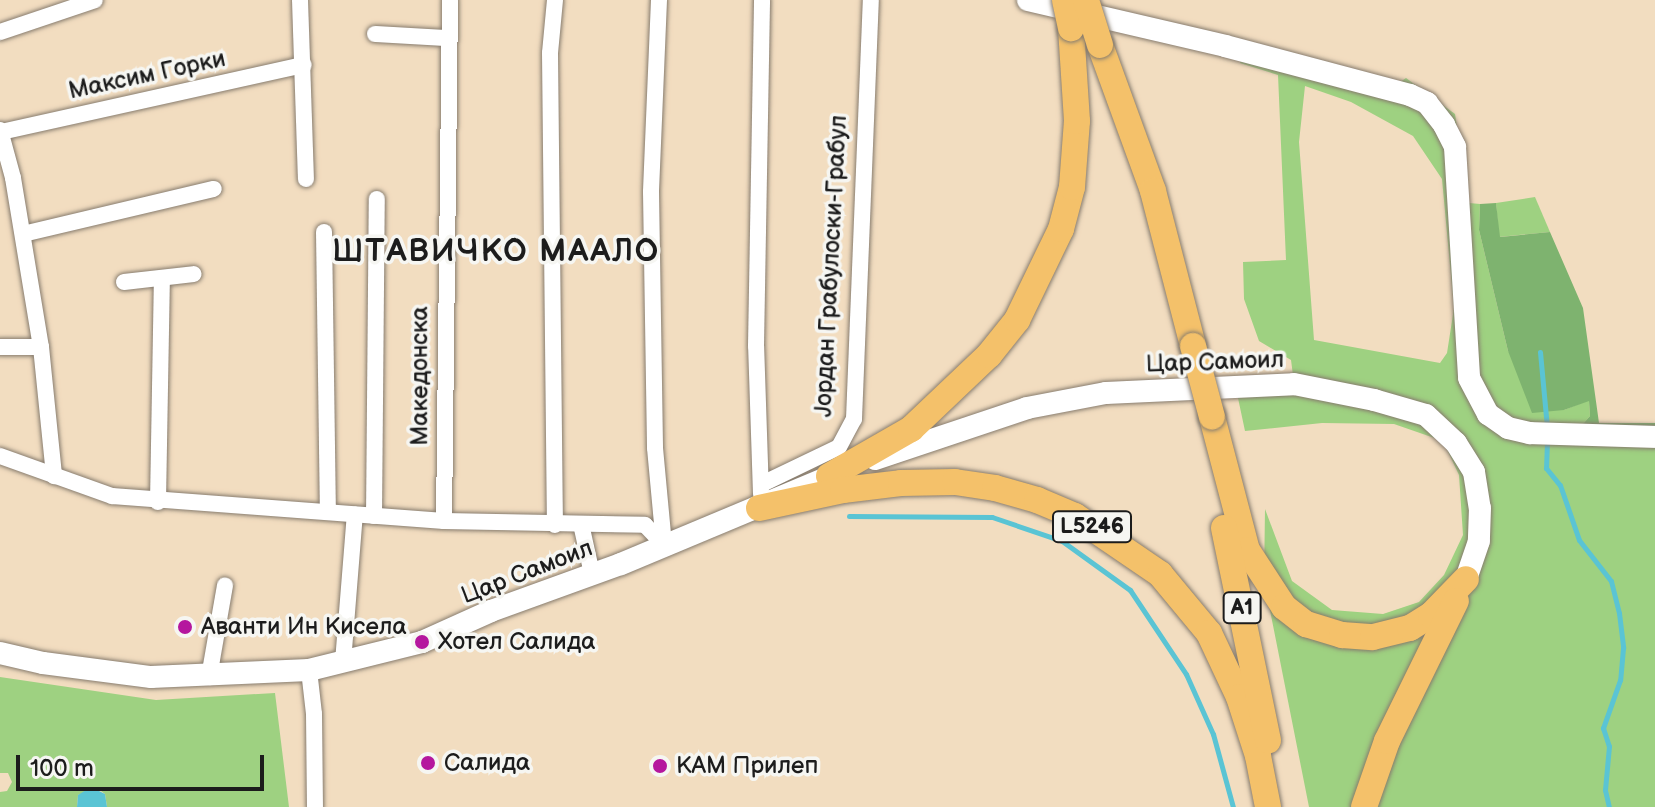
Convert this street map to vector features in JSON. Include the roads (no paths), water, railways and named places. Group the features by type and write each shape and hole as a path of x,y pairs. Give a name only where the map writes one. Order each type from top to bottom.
{"main road":[{"name":"A1","path":"1086,0 1153,191 1204,414 1280,807"},
{"name":"L5246","path":"829,476 911,429 989,355 1017,320 1061,229 1072,187 1077,121 1071,28 1047,1"},
{"name":"L5246","path":"1204,414 1247,550 1284,607 1306,624 1342,635 1373,637 1410,628 1431,615 1466,579"},
{"name":"L5246","path":"760,496 901,483 955,482 995,488 1037,500 1075,516 1160,574 1209,633 1239,697 1258,756 1268,807"},
{"name":"L5246","path":"1364,807 1387,741 1466,579"}],"street":[{"path":"0,32 95,0"},
{"path":"300,0 306,179"},
{"name":"Македонска","path":"444,521 446,38 450,0"},
{"path":"555,0 550,53 555,525"},
{"path":"659,0 651,192 655,448 664,545"},
{"path":"760,496 756,346 762,0"},
{"name":"Јордан Грабулоски-Грабул","path":"760,496 839,447 854,419 871,0"},
{"path":"1047,1 1410,95 1427,103 1444,125 1455,147 1469,378 1488,414 1508,428 1530,433 1655,437"},
{"path":"375,34 446,38"},
{"name":"Максим Горки","path":"54,476 41,347 23,234 7,180 0,131 304,65"},
{"path":"23,234 214,189"},
{"path":"374,516 377,199"},
{"path":"324,232 328,512"},
{"path":"124,282 194,274"},
{"path":"158,502 162,278"},
{"path":"0,347 41,347"},
{"name":"Цар Самоил","path":"829,476 1027,408 1106,393 1294,384 1418,412 1456,443 1474,472 1480,508 1479,541 1466,579"},
{"path":"0,456 112,496 158,502 444,521 645,525 664,545"},
{"name":"L5246","path":"760,496 829,476"},
{"name":"Цар Самоил","path":"0,653 43,663 151,677 209,677 309,670 422,642 664,545 760,496"},
{"path":"343,662 355,514"},
{"path":"581,524 592,574"},
{"path":"209,677 225,585"},
{"path":"309,670 314,714 315,807"}],"water":[{"path":"91,787 105,794 107,807 77,807 78,795"}],"waterway":[{"path":"1540,352 1547,427"},
{"path":"1547,441 1546,468 1560,485 1579,540 1611,581 1619,613 1623,648 1620,680 1603,728 1609,746 1605,790 1609,807"},
{"path":"849,516 992,517 1062,541 1130,590 1186,674 1213,734 1233,807"}],"place":[{"name":"Аванти Ин Кисела","path":"185,627"},
{"name":"Хотел Салида","path":"422,642"},
{"name":"Салида","path":"428,763"},
{"name":"КАМ Прилеп","path":"660,766"}],"district":[{"name":"ШТАВИЧКО МААЛО","path":"496,252"}]}
